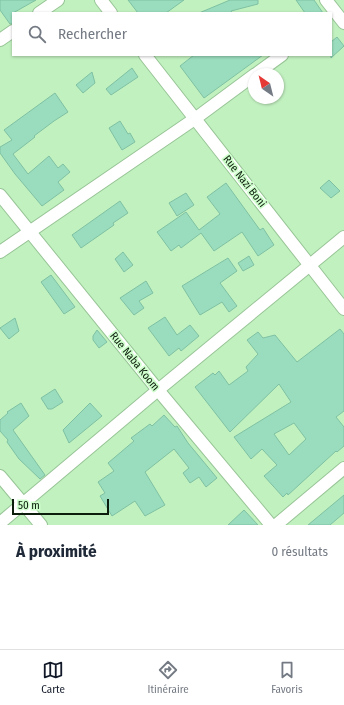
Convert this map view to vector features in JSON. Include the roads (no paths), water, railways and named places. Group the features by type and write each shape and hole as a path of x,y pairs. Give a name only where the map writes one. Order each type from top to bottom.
{"street":[{"path":"40,12 58,0"},
{"path":"101,0 110,12"},
{"path":"326,0 339,16"},
{"path":"0,40 12,32"},
{"name":"Rue Nazi Boni","path":"146,56 196,118 344,309"},
{"path":"264,68 281,56"},
{"path":"0,252 196,118 248,80"},
{"name":"Rue Naba Koom","path":"0,195 158,390 271,525"},
{"path":"0,523 158,390 344,237"},
{"path":"276,525 344,468"},
{"path":"0,476 41,525"}]}
